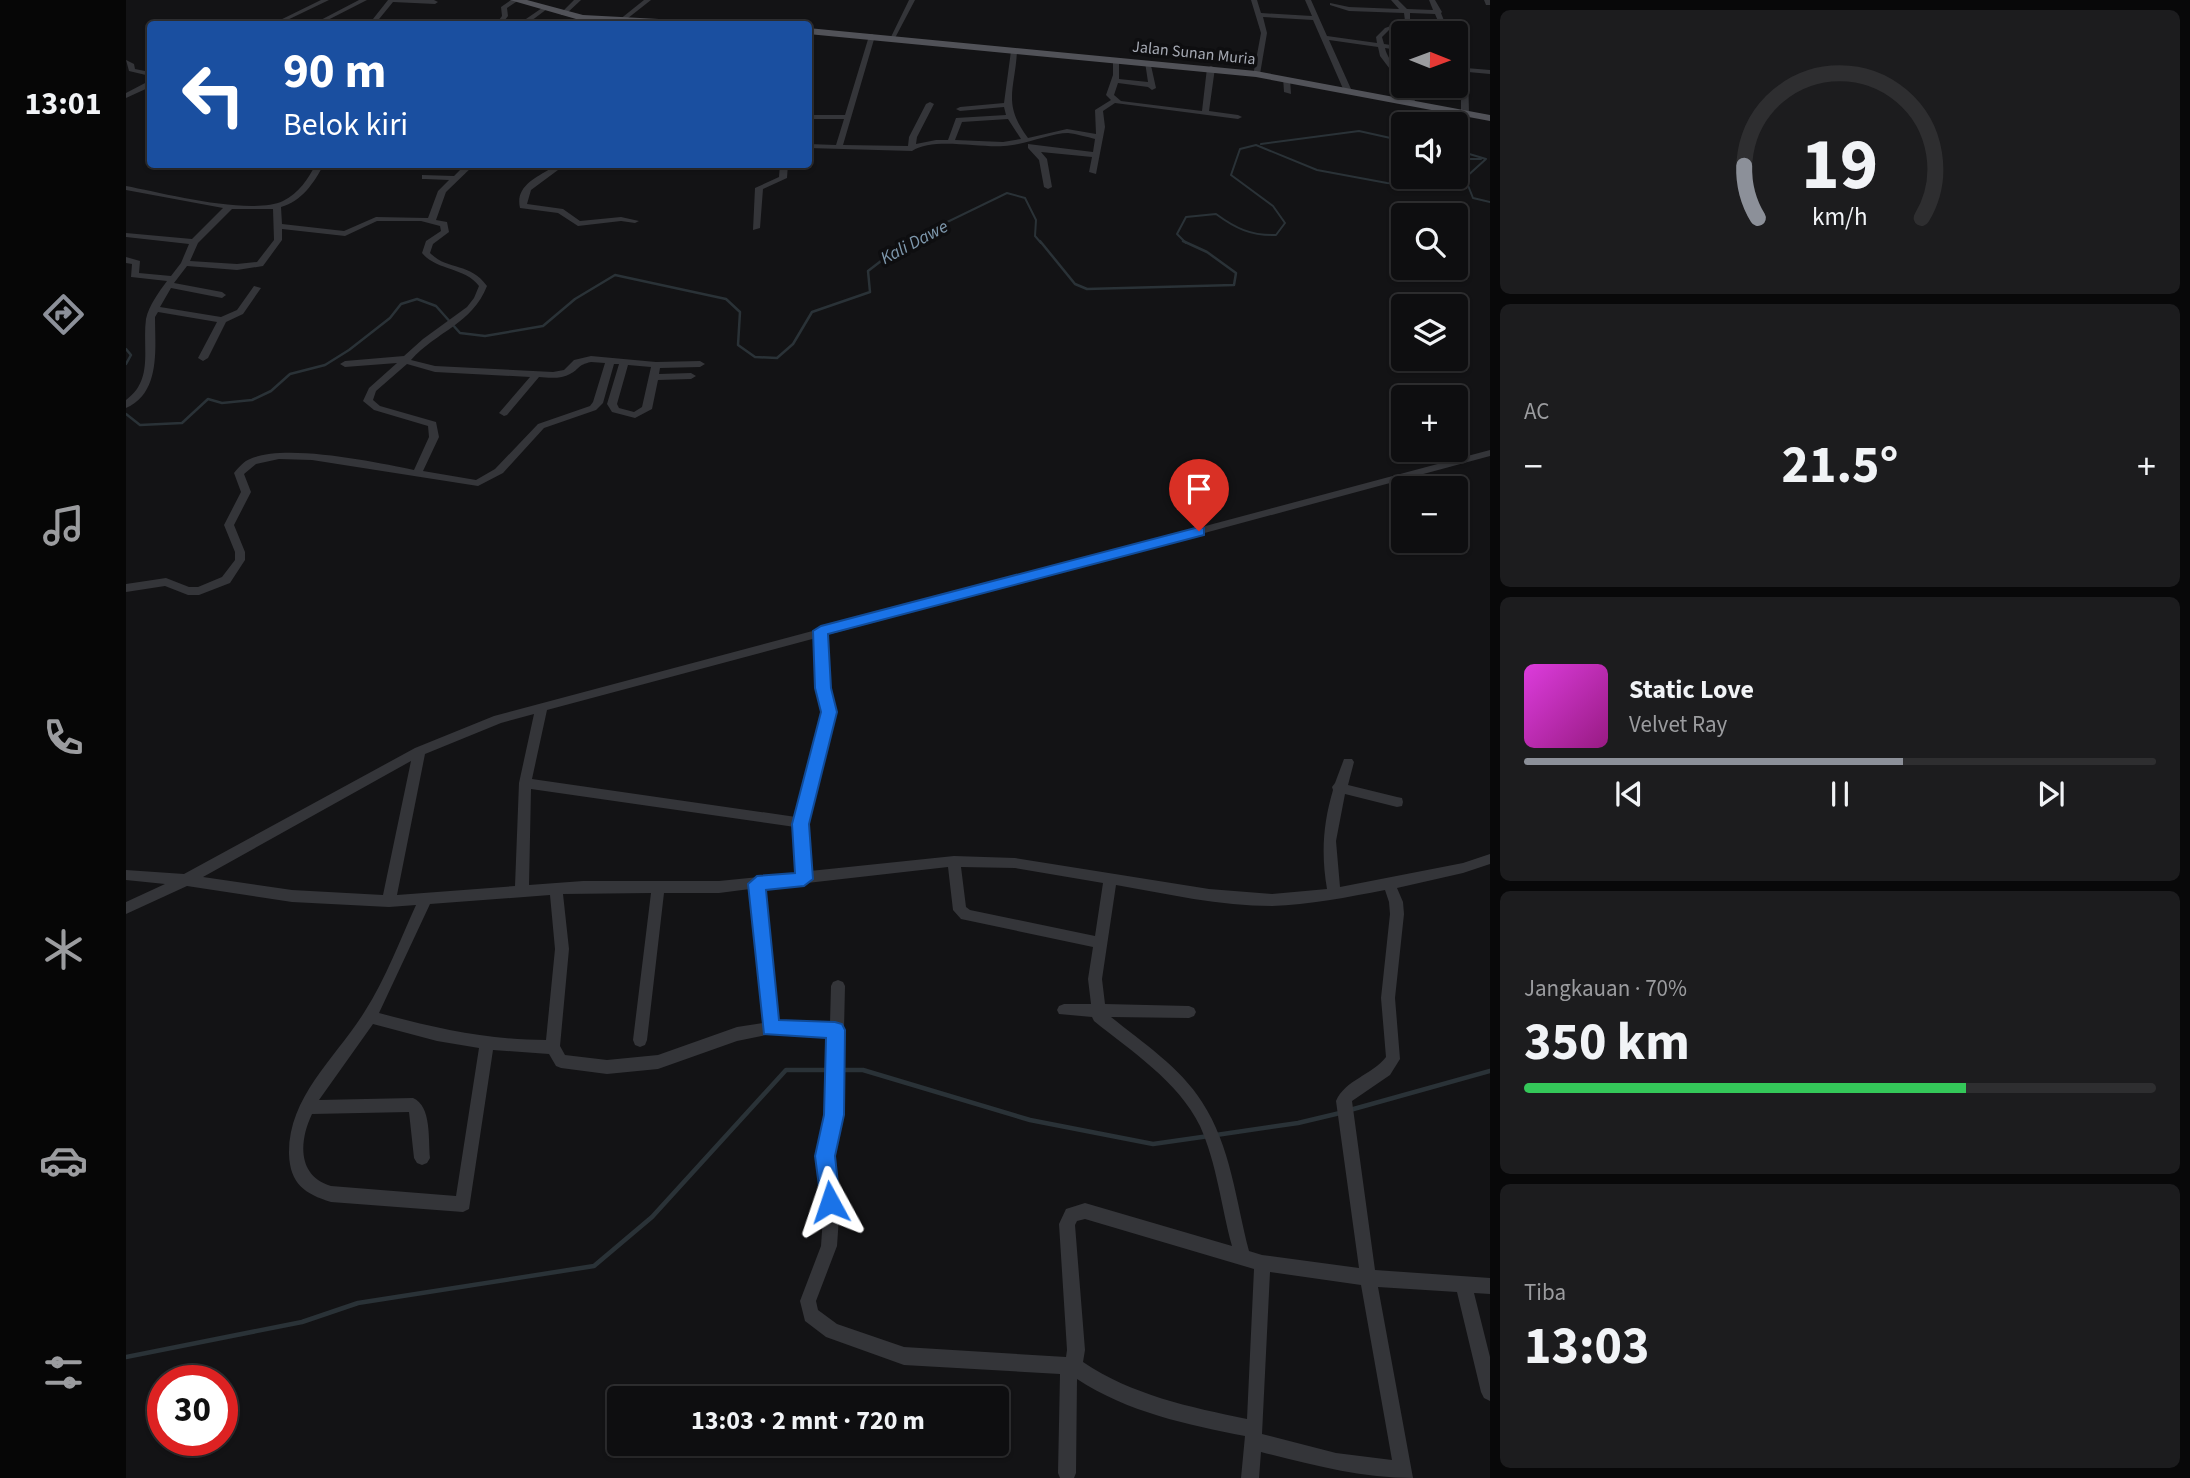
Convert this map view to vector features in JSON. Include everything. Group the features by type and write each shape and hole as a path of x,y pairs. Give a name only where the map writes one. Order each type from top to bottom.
{"main road":[{"path":"515,0 586,21"},
{"name":"Jalan Sunan Muria","path":"812,31 1210,68 1347,89 1460,112"},
{"name":"Jalan Sunan Muria","path":"1468,114 1490,118"}],"street":[{"path":"281,21 326,0"},
{"path":"322,21 364,0"},
{"path":"374,21 391,0 435,2"},
{"path":"499,21 504,7 515,0"},
{"path":"563,14 578,0"},
{"path":"621,21 648,0"},
{"path":"892,38 912,0"},
{"path":"1254,0 1264,33 1256,74"},
{"path":"1391,67 1383,56 1380,37 1387,29 1408,22 1407,11 1394,0"},
{"path":"1432,0 1442,21"},
{"path":"1347,89 1316,18 1321,3 1349,9 1439,12"},
{"path":"528,21 544,9"},
{"path":"1260,15 1316,18"},
{"path":"839,147 872,36"},
{"path":"1326,38 1391,48"},
{"path":"1014,51 1013,68 1004,105 1008,117 1043,159 1048,187"},
{"path":"1114,101 1110,95 1116,81 1116,60"},
{"path":"126,62 131,65 131,70 147,73"},
{"path":"1116,81 1152,87 1148,62"},
{"path":"1205,114 1210,68"},
{"path":"1468,69 1490,72"},
{"path":"1286,79 1288,92"},
{"path":"126,96 147,86"},
{"path":"134,92 147,95"},
{"path":"1093,172 1099,137 1099,110 1114,101 1238,117"},
{"path":"912,149 913,137 930,104"},
{"path":"960,109 1004,105"},
{"path":"812,117 847,117"},
{"path":"951,142 959,120 1008,117"},
{"path":"812,146 912,149 936,142 1003,144 1067,131 1099,137"},
{"path":"1035,149 1096,155"},
{"path":"126,188 230,206 266,208 277,206 305,188 318,168"},
{"path":"431,221 437,199 453,178 466,168"},
{"path":"554,168 526,191 523,206 560,211 578,225 621,219 635,221"},
{"path":"756,228 759,188 783,178 784,168"},
{"path":"425,177 453,178"},
{"path":"126,405 137,397 150,373 150,317 154,309 185,263 194,242 230,206"},
{"path":"185,263 256,266 275,245 280,226 277,206"},
{"path":"280,226 345,234 376,219 431,221 446,227 445,232 426,246 430,259 469,272 483,286 477,301 372,390 368,401 377,408 433,424 434,437 417,473"},
{"path":"126,235 194,242"},
{"path":"126,260 137,264 134,275 222,295"},
{"path":"154,309 222,320 240,312 257,288"},
{"path":"203,358 222,320"},
{"path":"345,364 379,358 406,360 435,369 537,374 561,374 583,360 656,365 700,364"},
{"path":"126,588 166,582 188,591 199,591 226,580 240,560 240,552 229,524 246,492 239,473 243,465 250,460 282,455 317,457 469,483 487,480 522,449 541,426 593,408 598,403 610,361"},
{"path":"624,363 611,404 615,410 635,415 647,410 656,365"},
{"path":"504,413 537,374"},
{"path":"653,377 691,376"},
{"path":"126,908 186,880 419,751 498,719 1490,453"},
{"path":"804,879 801,824 829,712 823,688 821,631"},
{"path":"522,891 525,783 542,707"},
{"path":"389,901 419,751"},
{"path":"1334,894 1327,835 1338,787 1348,762"},
{"path":"525,783 801,824"},
{"path":"1338,787 1398,802"},
{"path":"126,875 186,880 292,897 389,901 556,889 657,889 757,884 954,861 1015,863 1209,895 1272,900 1334,894 1389,884 1463,868 1490,859"},
{"path":"954,861 960,910 966,915 1101,943"},
{"path":"1110,878 1095,979 1099,1016 1153,1060 1190,1099 1205,1120 1242,1255"},
{"path":"757,884 771,1028"},
{"path":"838,986 834,1115 825,1156 831,1217 829,1246 808,1301 811,1315 832,1331 904,1356 1070,1365 1121,1394 1336,1462 1404,1475 1368,1278 1344,1107 1346,1096 1385,1070 1393,1059 1388,998 1397,914 1396,902 1389,884"},
{"path":"556,889 562,949 553,1047 561,1061 607,1067 657,1062 737,1034 771,1028 835,1030"},
{"path":"640,1040 657,889"},
{"path":"426,898 369,1017 307,1107 296,1145 301,1178 311,1189 331,1194 463,1204 487,1043"},
{"path":"1065,1010 1189,1012"},
{"path":"369,1017 447,1038 553,1047"},
{"path":"307,1107 412,1105 418,1112 422,1158"},
{"path":"1067,1473 1070,1365 1076,1350 1067,1224 1072,1215 1086,1210 1262,1263 1368,1278 1490,1286"},
{"path":"1250,1478 1262,1263"},
{"path":"1464,1286 1490,1392"}],"waterway":[{"name":"Kali Dawe","path":"1261,144 1359,131 1391,138"},
{"name":"Kali Dawe","path":"1185,242 1177,234 1186,217 1216,214 1244,230 1267,235 1276,235 1285,223 1273,206 1231,175 1240,149 1256,145 1317,170 1391,183"},
{"name":"Kali Dawe","path":"1468,154 1486,159 1468,175"},
{"name":"Kali Dawe","path":"1468,159 1481,159"},
{"name":"Kali Dawe","path":"1468,186 1473,198 1490,202"},
{"name":"Kali Dawe","path":"905,242 1007,193 1025,198 1036,220 1035,236 1041,243"},
{"name":"Kali Dawe","path":"1040,241 1075,284 1087,289 1234,285 1236,273 1207,252 1185,242"},
{"name":"Kali Dawe","path":"126,414 140,425 182,423 208,399 222,403 252,400 271,391 290,374 325,365 390,318 401,304 417,299 436,306 460,333 485,336 543,326 575,299 615,275 726,299 740,312 738,345 755,357 777,358 793,344 812,312 870,292 868,271 905,242"},
{"name":"Kali Dawe","path":"126,349 131,355 126,364"},
{"path":"126,1357 302,1322 358,1303 594,1266 652,1217 786,1070 830,1070"},
{"path":"838,1070 863,1070 1030,1120 1153,1144 1209,1136"},
{"path":"1350,1110 1490,1071"},
{"path":"1216,1135 1298,1123 1340,1113"}],"route":[{"path":"830,1202 825,1156 834,1115 835,1030 771,1028 757,884 804,879 801,824 809,780 829,712 829,703 823,688 821,631 1199,531"}]}
